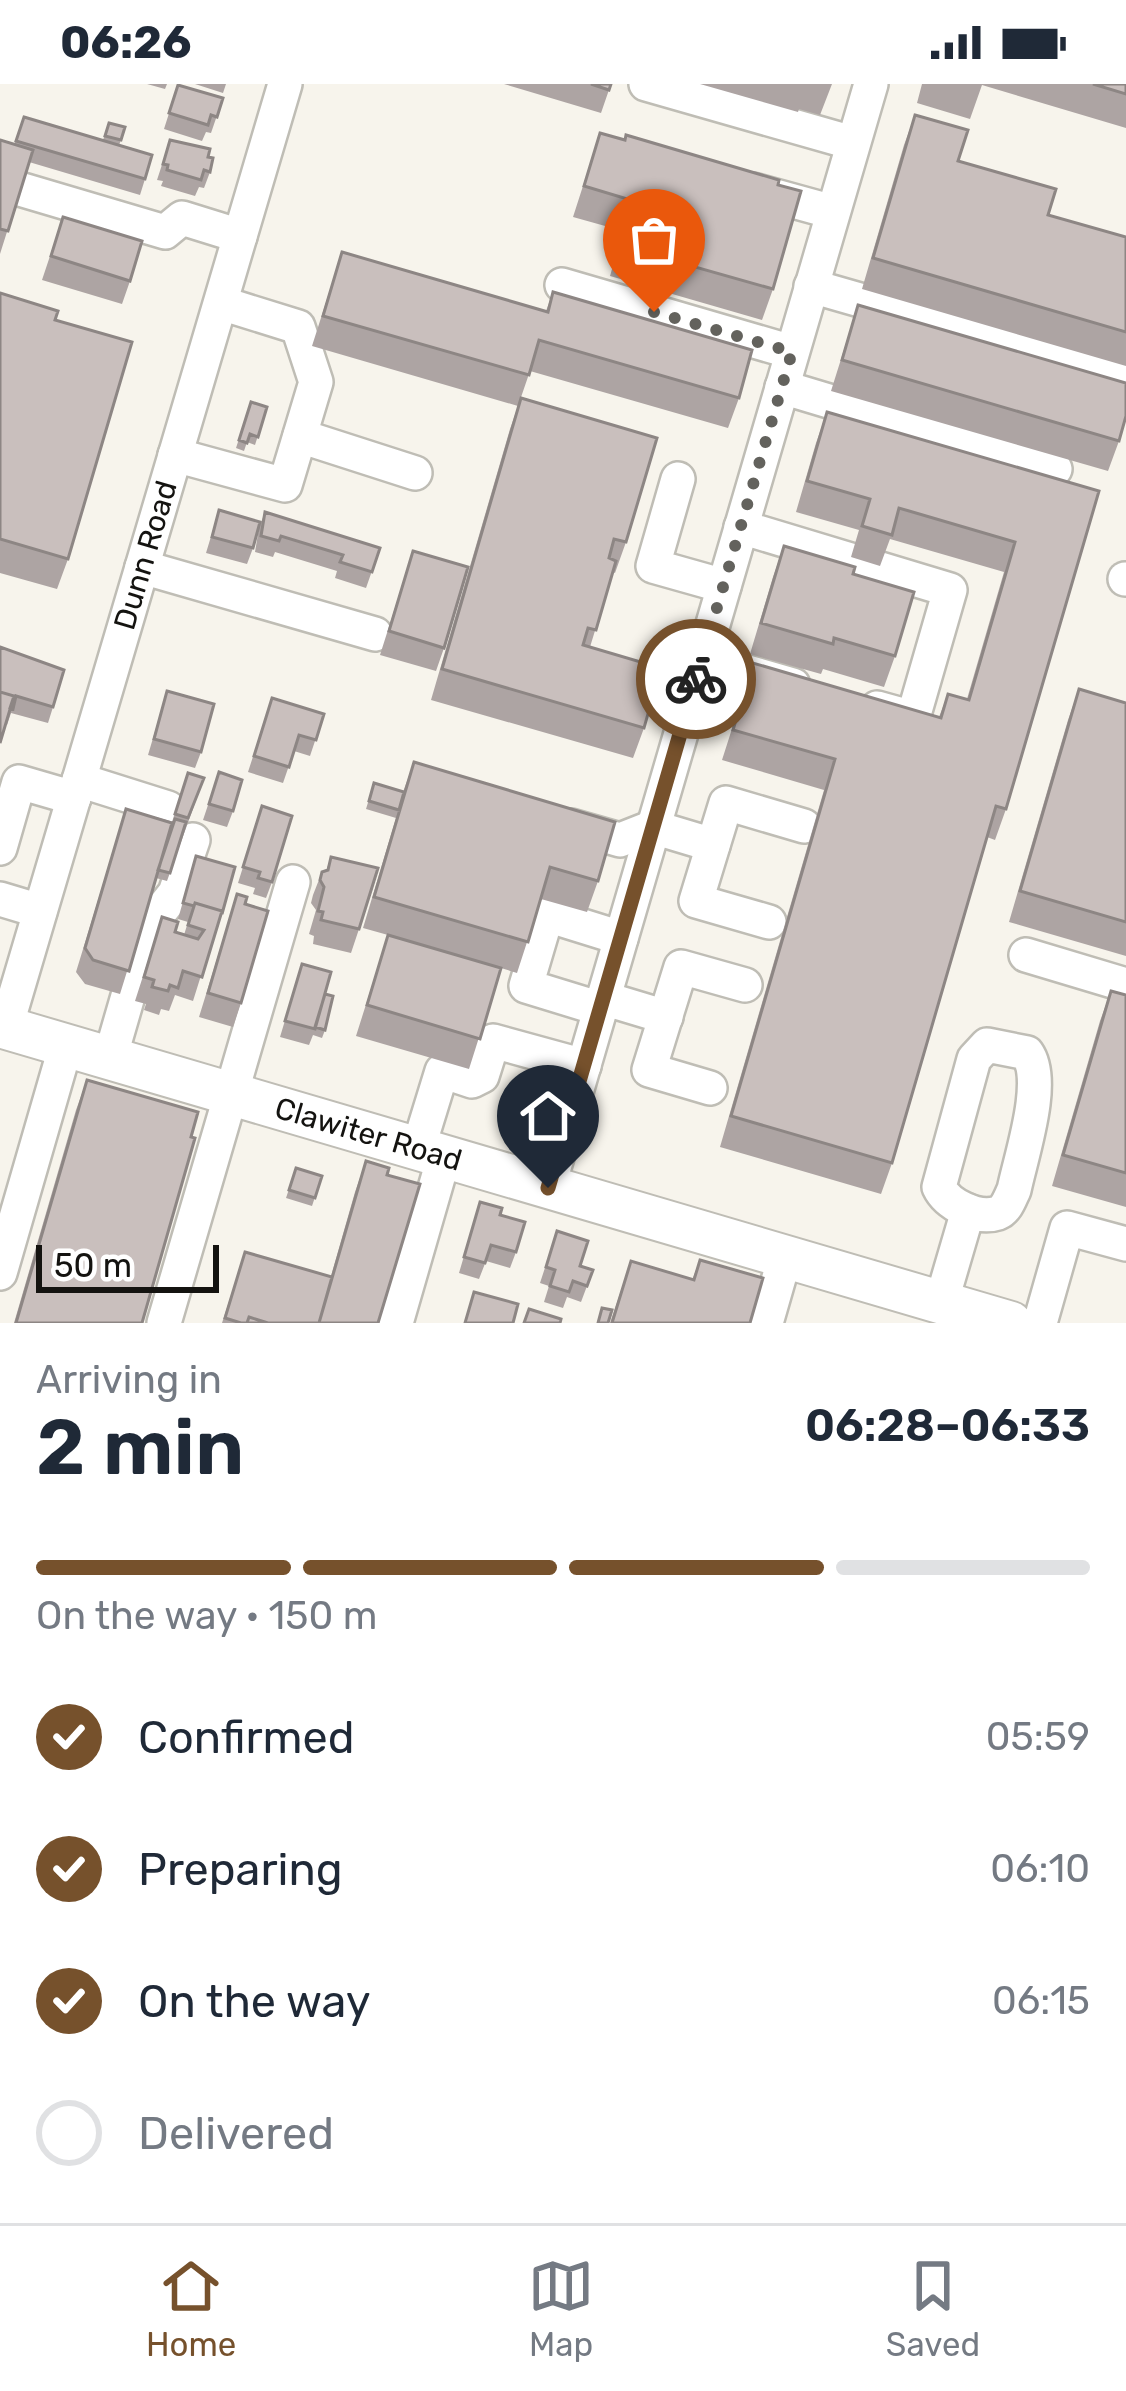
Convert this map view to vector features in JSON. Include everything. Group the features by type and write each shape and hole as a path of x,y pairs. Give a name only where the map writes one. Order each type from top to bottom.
{"main road":[{"name":"Clawiter Road","path":"3,1027 1011,1323"}],"street":[{"name":"Dunn Road","path":"3,1027 285,84"},
{"path":"646,84 853,143"},
{"path":"548,1188 871,84"},
{"path":"717,180 832,212"},
{"path":"23,190 165,232 182,218 240,236"},
{"path":"562,285 792,352"},
{"path":"811,286 1125,376"},
{"path":"176,455 285,485 316,382 298,327 221,303"},
{"path":"782,387 1055,470"},
{"path":"300,436 415,473"},
{"path":"678,479 653,566 724,586"},
{"path":"702,659 913,718 950,590 741,527"},
{"path":"142,567 375,634"},
{"path":"0,848 19,782 168,808"},
{"path":"769,922 696,901 726,803 804,826"},
{"path":"533,815 620,840 653,827 713,845"},
{"path":"110,1058 148,927 175,893 193,840"},
{"path":"164,1323 292,882"},
{"path":"0,899 40,911"},
{"path":"621,938 547,915 526,986 666,1017"},
{"path":"1026,955 1126,985"},
{"path":"710,1088 650,1070 681,967 745,985"},
{"path":"396,1323 431,1153 442,1071 472,1081 482,1076 494,1041 584,1066"},
{"path":"987,1045 1027,1053 1034,1063 1036,1081 1014,1190 999,1213 968,1211 947,1200 939,1187 974,1059 987,1045"},
{"path":"0,1273 66,1046"},
{"path":"941,1303 968,1211"},
{"path":"1040,1323 1067,1228 1126,1244"},
{"path":"766,1323 784,1257"}],"building":[{"path":"1093,84 1126,84 1126,94"},
{"path":"178,85 223,98 217,117 211,115 208,125 169,113"},
{"path":"915,115 968,130 958,161 1056,189 1048,215 1126,237 1126,332 873,258"},
{"path":"24,117 152,155 145,179 16,141"},
{"path":"109,123 125,127 121,140 105,136"},
{"path":"600,133 625,140 626,135 779,180 778,185 801,191 773,289 621,246 634,201 584,186"},
{"path":"0,140 33,150 8,231 0,229"},
{"path":"170,140 210,149 210,172 204,170 201,180 167,170 168,165 163,164"},
{"path":"63,217 142,241 130,281 51,256"},
{"path":"342,252 548,312 553,292 752,350 739,398 539,340 529,375 323,316"},
{"path":"0,293 58,311 55,320 132,342 68,559 0,539"},
{"path":"858,305 1126,383 1126,416 1119,441 842,360"},
{"path":"521,398 657,438 626,542 614,539 609,558 616,561 596,630 588,628 583,645 661,668 644,728 442,669"},
{"path":"251,402 267,407 258,437 250,434 247,443 239,440"},
{"path":"827,412 1099,491 1006,809 996,806 892,1163 731,1116 835,759 733,730 753,663 941,718 948,694 969,700 1015,542 899,508 892,535 862,526 870,499 807,481"},
{"path":"219,510 260,522 253,548 212,537"},
{"path":"265,512 380,548 372,572 340,562 343,555 281,536 279,541 261,536"},
{"path":"784,546 855,567 853,574 914,592 895,656 761,623"},
{"path":"413,551 468,567 444,648 389,631"},
{"path":"0,647 64,670 53,707 16,696 10,708 14,696 0,692"},
{"path":"1079,689 1126,703 1126,922 1020,891"},
{"path":"167,691 214,704 201,752 154,739"},
{"path":"0,692 14,696 0,743"},
{"path":"272,698 324,714 316,740 299,735 289,767 254,756"},
{"path":"414,762 615,822 598,881 550,867 528,942 374,897"},
{"path":"219,772 242,780 233,811 209,804"},
{"path":"188,773 204,778 188,818 175,814"},
{"path":"374,783 404,792 399,810 369,801"},
{"path":"262,806 292,816 272,882 243,867"},
{"path":"126,809 172,823 129,971 93,960 85,948"},
{"path":"175,819 186,822 170,873 158,870"},
{"path":"196,856 235,867 222,914 183,903"},
{"path":"331,857 378,868 359,929 321,920 323,912 318,911 324,887 320,880"},
{"path":"237,894 247,897 245,904 268,911 241,1003 208,993"},
{"path":"195,903 222,911 202,977 183,971 178,988 152,987 154,980 144,977 162,917 178,922 175,932 198,939 204,930 188,925"},
{"path":"388,935 501,968 480,1039 367,1005"},
{"path":"302,964 331,972 315,1029 285,1021"},
{"path":"1111,991 1126,995 1126,1173 1063,1155"},
{"path":"325,994 333,996 325,1030 315,1027"},
{"path":"87,1080 198,1112 191,1137 195,1138 142,1323 16,1323"},
{"path":"366,1161 389,1168 387,1175 420,1184 378,1323 319,1323"},
{"path":"296,1168 322,1176 315,1198 289,1190"},
{"path":"480,1202 502,1208 500,1215 525,1222 516,1252 491,1245 485,1263 464,1257"},
{"path":"557,1231 588,1241 580,1266 593,1270 587,1286 573,1281 569,1292 550,1286 555,1270 546,1267"},
{"path":"245,1252 332,1277 319,1323 268,1323 249,1317 241,1323 225,1318"},
{"path":"700,1260 763,1278 750,1323 612,1323 631,1261 694,1280"},
{"path":"474,1292 518,1304 513,1323 465,1323"},
{"path":"602,1308 612,1310 608,1323 598,1323"},
{"path":"529,1309 561,1319 560,1323 524,1323"}],"way so far":[{"path":"654,312 792,352 696,679"}],"route":[{"path":"548,1188 696,679"}]}
